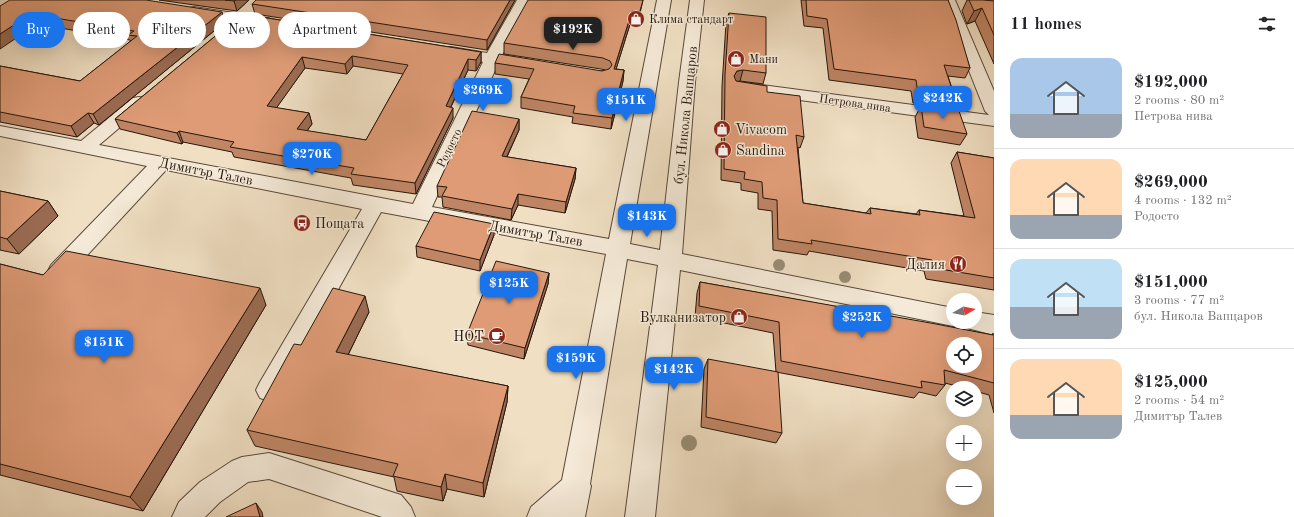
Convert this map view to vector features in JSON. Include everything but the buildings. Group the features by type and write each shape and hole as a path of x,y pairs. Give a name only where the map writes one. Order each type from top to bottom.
{"street":[{"name":"Родосто","path":"418,212 492,59 524,0"},
{"path":"570,517 577,486 618,249 664,0"},
{"name":"бул. Никола Вапцаров","path":"640,517 670,260 687,82 697,0"},
{"path":"950,1 994,111"},
{"path":"247,12 254,4"},
{"path":"180,9 214,14"},
{"path":"437,50 538,66"},
{"name":"Петрова нива","path":"740,87 994,121"},
{"path":"84,148 150,93"},
{"name":"Димитър Талев","path":"0,131 375,204 618,249 946,316"},
{"path":"59,271 162,162"},
{"path":"269,390 375,204"},
{"path":"982,322 994,325"},
{"path":"187,517 189,512 210,492 242,470 269,466 391,505 400,517"},
{"path":"542,517 577,486"}],"place":[{"name":"Клима стандарт","path":"636,19"},
{"name":"Мани","path":"736,59"},
{"name":"Vivacom","path":"722,129"},
{"name":"Sandina","path":"723,150"},
{"name":"Пощата","path":"302,223"},
{"name":"Далия","path":"958,264"},
{"name":"Вулканизатор","path":"739,317"},
{"name":"HOT","path":"497,336"}]}
